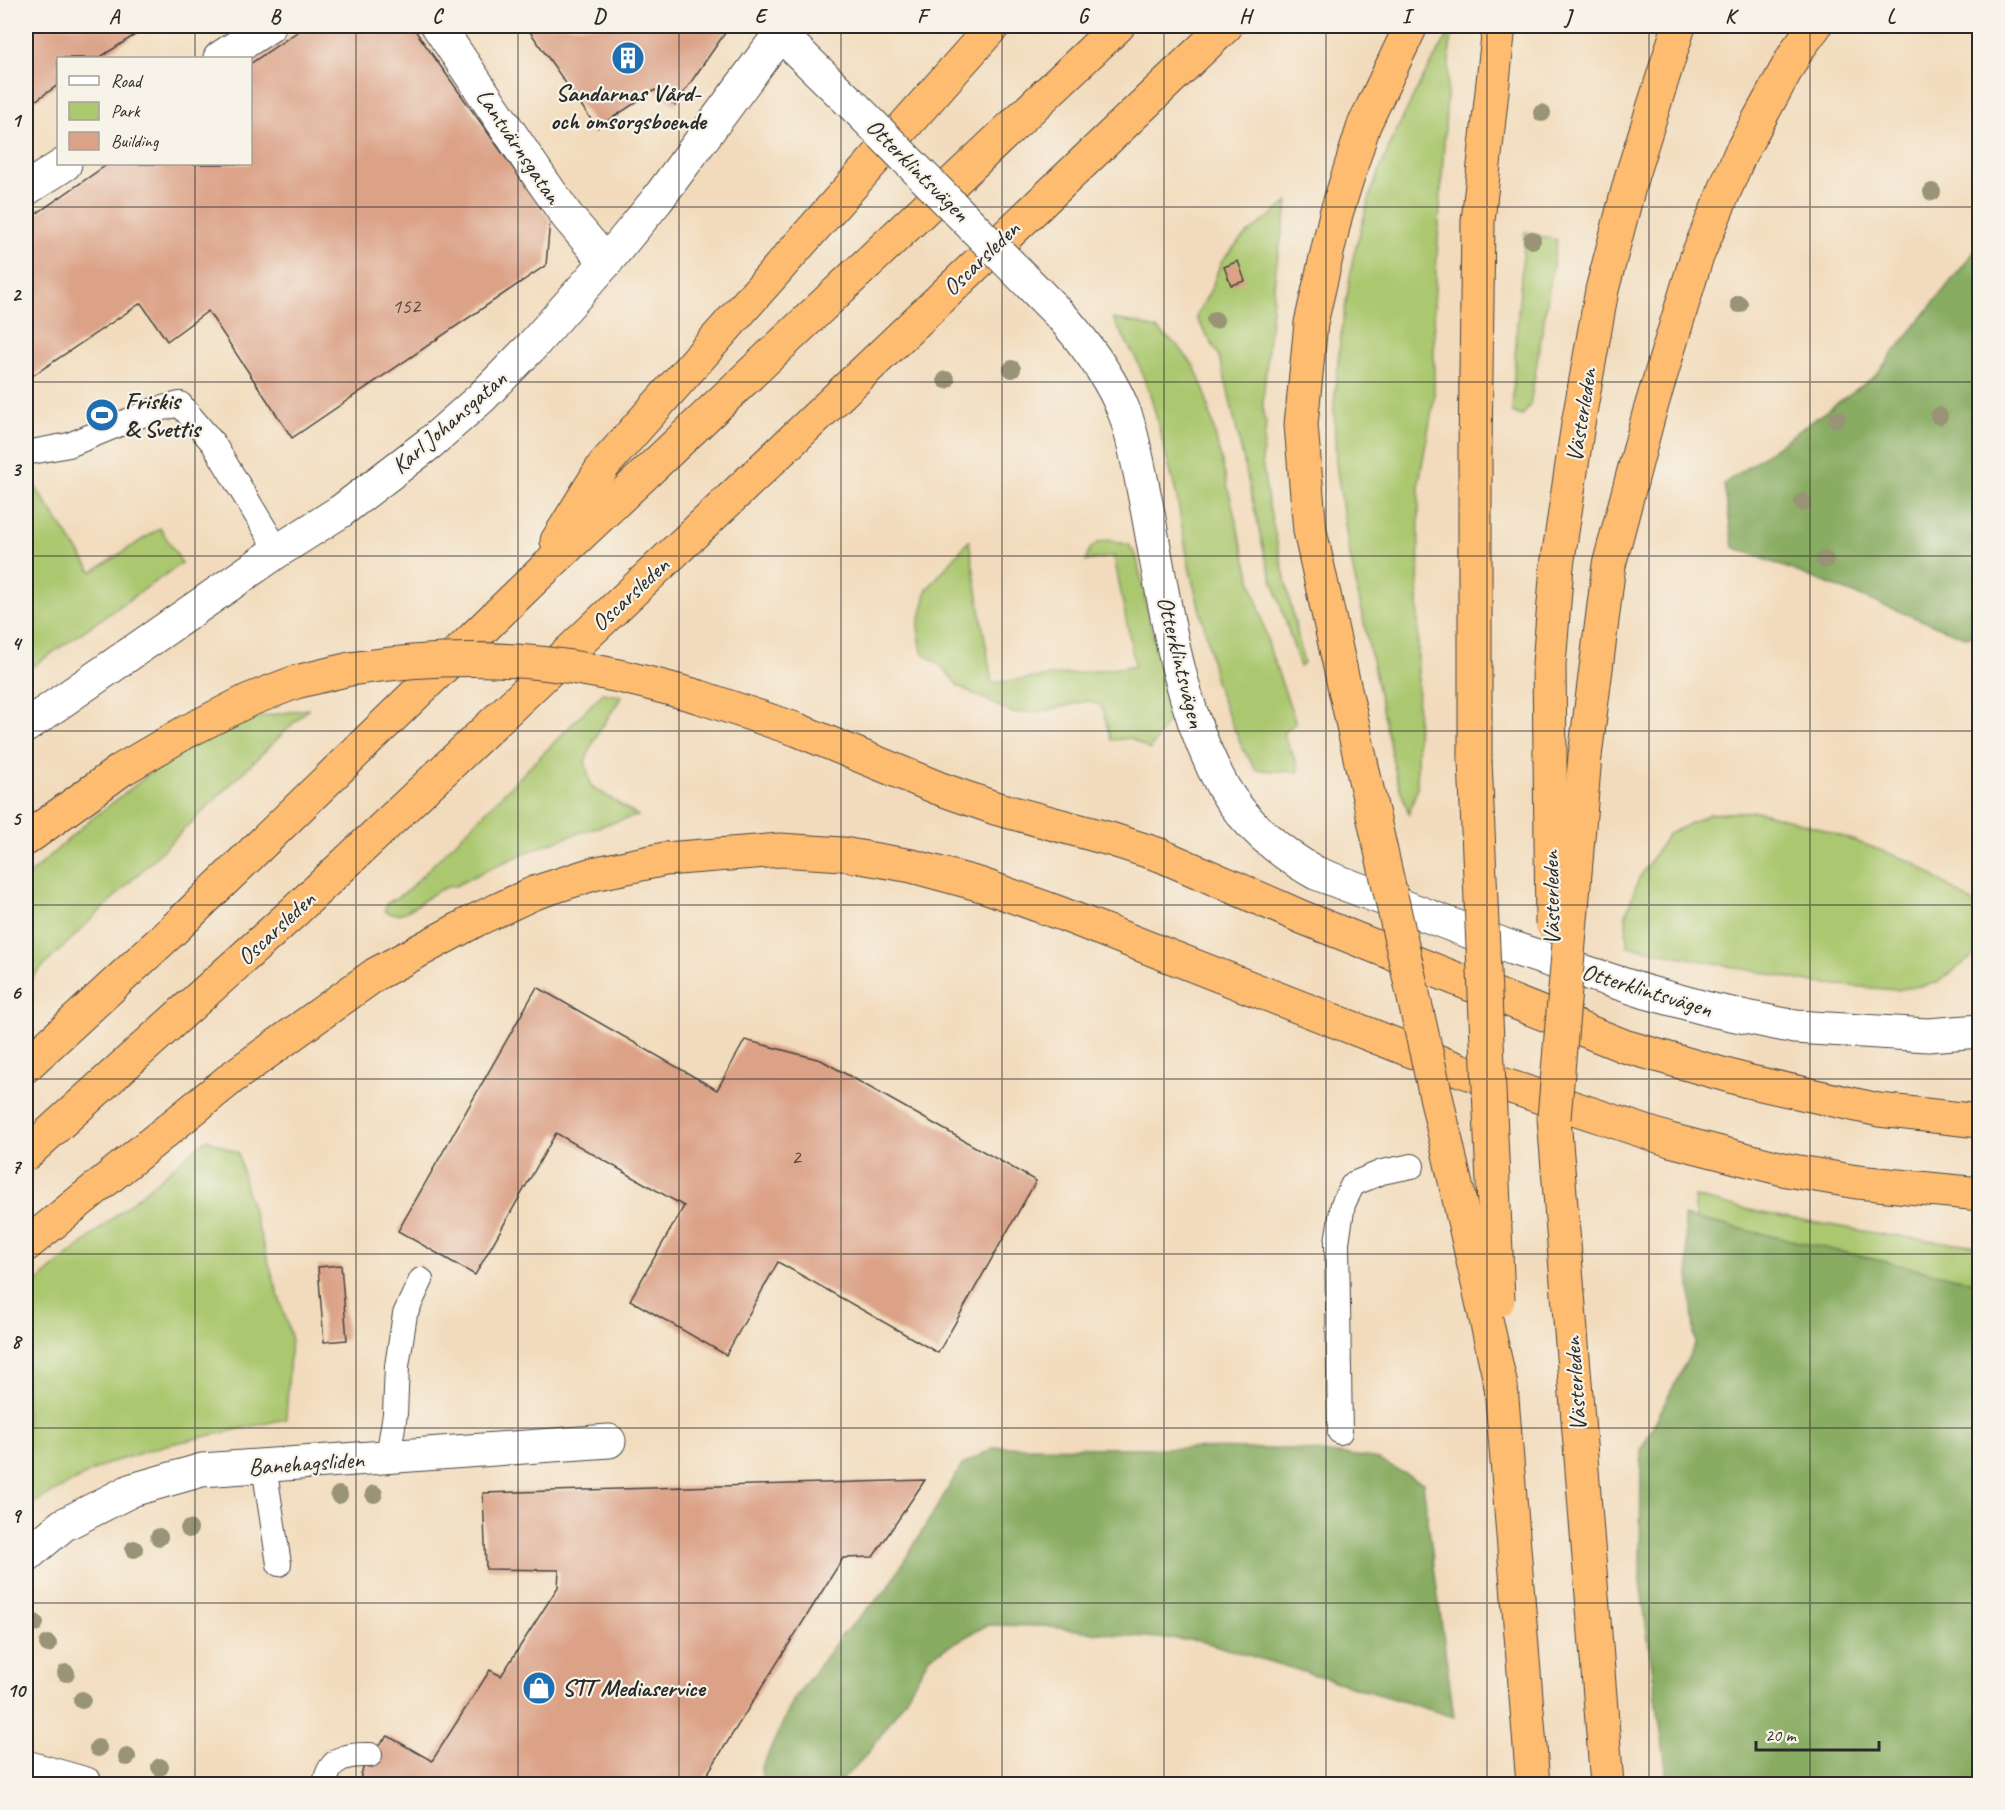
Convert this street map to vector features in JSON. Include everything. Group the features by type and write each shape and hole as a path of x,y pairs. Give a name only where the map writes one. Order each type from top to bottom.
{"highway":[{"path":"534,579 604,465 993,26"},
{"path":"26,1065 180,922 534,579 1118,26"},
{"name":"Oscarsleden","path":"26,1154 303,903 1226,26"},
{"path":"1411,26 1364,125 1336,214 1311,323 1301,424 1310,531 1501,1386"},
{"path":"1499,26 1478,221 1475,760 1501,1386 1533,1785"},
{"name":"Västerleden","path":"1606,1785 1554,1118 1549,664 1557,566 1602,290 1632,175 1679,26"},
{"path":"1554,1118 1585,756 1609,565 1649,414 1696,259 1740,154 1797,50 1815,26"},
{"path":"26,839 121,770 249,700 296,682 350,669 397,663 473,659 553,664 641,681 700,697 798,730 938,788 995,808 1160,855 1304,918 1624,1046 1747,1081 1880,1110 1980,1121"},
{"path":"26,1245 234,1076 376,974 476,920 534,892 593,874 665,859 780,850 843,854 912,866 982,885 1062,914 1460,1070 1670,1140 1787,1170 1857,1182 1980,1194"}],"street":[{"path":"222,57 269,26"},
{"name":"Lantvärnsgatan","path":"438,26 567,216 606,262"},
{"name":"Karl Johansgatan","path":"26,726 278,551 341,511 439,436 481,398 531,347 606,262 677,174 783,30"},
{"name":"Otterklintsvägen","path":"783,30 856,108 1064,319 1104,373 1125,414 1139,469 1189,708 1224,789 1275,846 1294,861 1316,873 1512,948 1647,992 1712,1010 1796,1027 1928,1035 1980,1031"},
{"path":"26,189 62,165"},
{"name":"Banehagsliden","path":"26,1556 63,1526 132,1490 202,1470 609,1441"},
{"path":"26,1767 86,1785"}],"lane":[{"path":"26,453 69,446 154,410 180,404 213,443 278,551"},
{"path":"1340,1432 1337,1242 1343,1204 1353,1184 1382,1172 1412,1166"},
{"path":"388,1457 395,1414 397,1366 405,1314 421,1280"},
{"path":"264,1466 279,1564"},
{"path":"325,1785 332,1765 340,1758 356,1754 370,1755"}],"green space":[{"path":"1451,30 1434,304 1434,399 1419,482 1417,789 1409,814 1397,780 1349,551 1336,464 1334,405 1340,341 1353,258 1371,192 1391,142 1419,85"},
{"path":"1288,202 1276,267 1263,400 1263,415 1266,423 1262,461 1268,502 1304,664 1300,667 1265,556 1218,354 1196,317 1212,287 1221,262 1241,239"},
{"path":"1525,232 1557,240 1530,405 1522,416 1512,412"},
{"path":"1979,246 1980,634 1965,637 1733,547 1724,484 1875,376"},
{"path":"1113,319 1138,323 1158,330 1178,346 1194,366 1205,393 1271,653 1296,723 1283,733 1298,772 1256,770 1244,751 1225,708 1215,681 1208,641 1190,571 1176,493 1151,397 1137,360"},
{"path":"26,473 92,572 160,528 182,563 26,671"},
{"path":"1109,540 1129,545 1136,555 1170,717 1150,750 1131,738 1111,740 1101,705 1086,701 1049,710 1013,713 958,686 942,667 922,652 918,627 927,589 969,541 992,683 1135,666 1114,556 1086,561 1088,552 1093,546"},
{"path":"603,693 622,696 596,736 585,761 591,786 638,816 591,829 522,855 455,886 446,887 401,913 393,914 385,911 386,904 406,892"},
{"path":"308,709 26,983 26,878 84,825 166,761 241,720"},
{"path":"1757,811 1813,826 1913,862 1977,906 1979,934 1973,956 1937,983 1896,990 1815,983 1627,946 1626,914 1639,878 1668,834 1709,814"},
{"path":"207,1139 238,1153 247,1192 291,1336 286,1419 166,1445 106,1464 26,1507 26,1291"},
{"path":"1694,1197 1762,1213 1886,1235 1979,1246 1979,1283 1696,1219"},
{"path":"1684,1216 1979,1283 1979,1784 1681,1784 1667,1775 1640,1582 1641,1450 1695,1344"},
{"path":"995,1447 1293,1449 1374,1458 1423,1483 1454,1717 1201,1641 1117,1635 1042,1626 987,1625 929,1657 901,1706 869,1752 838,1784 763,1784 761,1769 794,1699 842,1635 888,1588 962,1465"}],"building":[{"path":"26,26 149,26 101,57 57,57 57,86 26,107"},
{"path":"306,26 412,26 550,220 546,265 292,438 208,311 167,341 141,303 26,380 26,221 107,165 252,165 252,63"},
{"name":"Sandarnas Vård- och omsorgsboende","path":"526,26 730,26 675,105 655,90 597,128"},
{"path":"1238,261 1245,281 1231,285 1224,267"},
{"path":"537,987 717,1090 745,1040 821,1060 1036,1181 938,1353 778,1262 726,1355 630,1300 684,1206 556,1133 475,1275 398,1231"},
{"path":"341,1265 347,1340 324,1342 318,1267"},
{"path":"925,1480 873,1557 843,1558 701,1784 360,1784 366,1761 374,1749 388,1736 432,1761 490,1670 501,1676 558,1587 559,1570 486,1569 483,1493"}],"place":[{"name":"Sandarnas Vård- och omsorgsboende","path":"628,58"},
{"name":"Friskis & Svettis","path":"102,415"},
{"name":"STT Mediaservice","path":"539,1688"}]}
